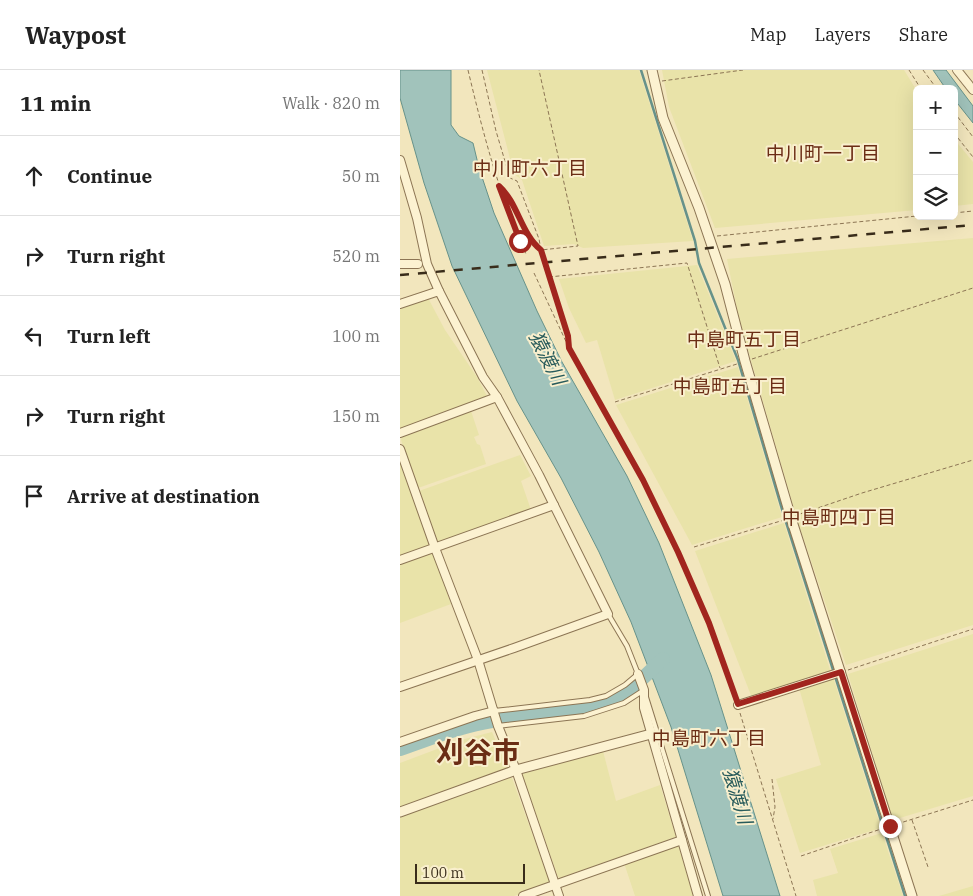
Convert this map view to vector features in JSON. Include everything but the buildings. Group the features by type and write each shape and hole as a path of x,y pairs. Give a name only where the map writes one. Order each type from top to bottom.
{"street":[{"path":"652,70 663,118 710,237 725,284 745,361 791,518 912,896"},
{"path":"958,70 970,82 973,90"},
{"path":"400,160 417,218 427,264 439,291 483,377 498,397 608,614 400,687"},
{"path":"400,264 418,264"},
{"path":"400,304 439,291"},
{"path":"400,433 498,397"},
{"path":"400,449 478,660 498,726 516,770 559,896"},
{"path":"400,560 554,505"},
{"path":"738,704 840,673"},
{"path":"638,674 644,690 644,708 651,734 698,896"},
{"path":"400,742 475,716 494,712"},
{"path":"400,812 516,770 651,734"},
{"path":"522,896 682,840"}],"lane":[{"path":"494,712 590,700 606,696 625,685 638,674 627,646 608,614"},
{"path":"498,726 591,714 624,703 644,690 708,896"}],"path":[{"path":"468,70 483,133 499,186 526,254"},
{"path":"482,70 496,131 510,178 517,181 539,238 568,336 569,348"},
{"path":"499,186 507,193 523,226 535,245 541,250 578,246 539,70"},
{"path":"654,82 743,70"},
{"path":"909,70 918,85"},
{"path":"923,70 934,85"},
{"path":"958,117 973,137"},
{"path":"958,138 973,157"},
{"path":"958,213 973,211"},
{"path":"710,237 913,216"},
{"path":"549,277 687,263 721,368"},
{"path":"534,273 569,348 643,480 678,552 709,623 738,704 796,896"},
{"path":"745,361 973,288"},
{"path":"615,402 734,364"},
{"path":"791,518 862,493 973,460"},
{"path":"694,548 780,521"},
{"path":"840,673 973,629"},
{"path":"772,779 775,807 773,820"},
{"path":"890,826 973,800"},
{"path":"912,820 928,867"},
{"path":"801,856 878,830"}],"shaded area":[{"path":"487,70 639,70 693,241 583,248 574,244 544,246 522,180 514,174"},
{"path":"662,70 904,70 913,85 913,210 715,228 669,107"},
{"path":"958,144 973,162 973,204 958,206"},
{"path":"973,238 973,625 846,665 797,519 739,319 727,259"},
{"path":"697,265 736,361 615,400 597,340 586,343 569,308 559,279"},
{"path":"428,298 445,330 477,377 488,398 400,429 400,308"},
{"path":"738,367 782,517 692,545 616,405"},
{"path":"471,411 479,435 474,437 477,444 480,445 486,464 418,488 401,440 402,436"},
{"path":"520,455 531,476 521,481 531,510 440,543 437,542 419,491"},
{"path":"400,457 430,544 429,547 400,557"},
{"path":"784,523 831,673 752,698 695,551"},
{"path":"431,552 433,553 451,604 400,623 400,563"},
{"path":"973,634 973,796 893,820 848,674"},
{"path":"833,677 881,828 800,853 776,779 821,765 799,688"},
{"path":"492,732 508,769 400,807 400,763 461,740"},
{"path":"603,751 616,801 660,785 676,837 560,878 558,877 522,774"},
{"path":"512,778 550,883 514,896 400,896 400,817"},
{"path":"882,833 903,896 817,896 813,880 838,873 830,849"},
{"path":"678,844 693,896 635,896 624,863"},
{"path":"973,886 973,896 939,896"}],"water":[{"path":"400,70 451,70 451,125 459,136 473,143 494,213 537,311 562,362 627,476 659,543 711,675 780,896 723,896 671,727 631,622 599,552 561,478 517,401 452,266 424,183 400,98"},
{"path":"933,70 946,70 957,85 943,85"},
{"path":"958,86 973,106 973,123 958,104"}],"waterway":[{"path":"641,70 695,241 699,263 738,360 784,516 905,896"},
{"name":"猿渡川","path":"400,749 480,723 563,712 598,705 629,690 663,659"}],"railway":[{"path":"400,275 973,225"}],"district":[{"name":"中川町一丁目","path":"823,153"},
{"name":"中川町六丁目","path":"530,168"},
{"name":"中島町五丁目","path":"744,339"},
{"name":"中島町五丁目","path":"730,386"},
{"name":"中島町四丁目","path":"839,517"},
{"name":"中島町六丁目","path":"709,738"},
{"name":"刈谷市","path":"478,751"}],"route":[{"path":"520,241 499,186 507,193 523,226 535,245 541,250 568,336 569,348 643,480 678,552 709,623 738,704 841,672 890,826"}]}
